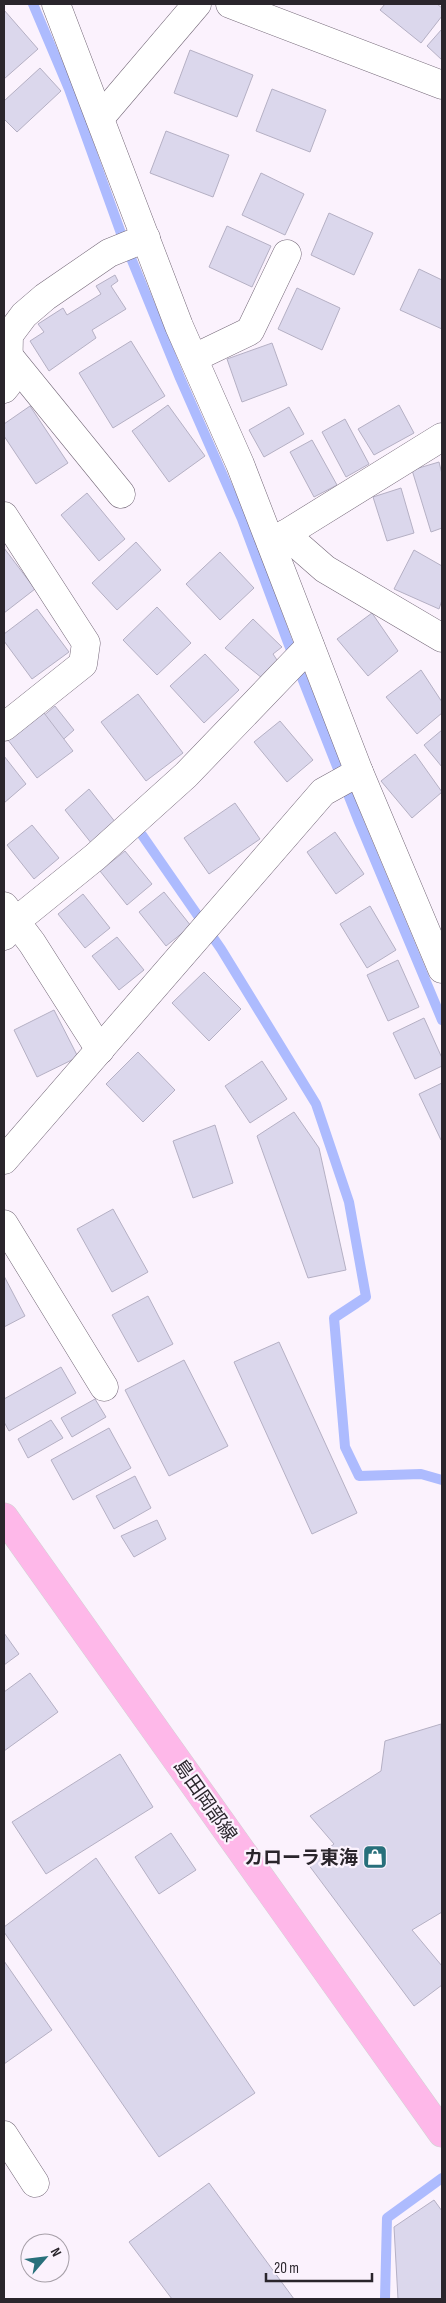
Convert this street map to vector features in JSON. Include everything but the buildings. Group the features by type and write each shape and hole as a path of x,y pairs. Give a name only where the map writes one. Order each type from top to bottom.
{"main road":[{"name":"島田岡部線","path":"4,1517 442,2133"}],"street":[{"path":"56,4 194,358 240,464 278,538 310,646 359,772 442,969"},
{"path":"100,118 197,4"},
{"path":"230,4 442,85"},
{"path":"4,389 8,384 9,335 24,315 45,297 109,253 146,238"},
{"path":"194,358 250,331 287,254"},
{"path":"8,355 121,494"},
{"path":"278,538 442,437"},
{"path":"4,516 86,643 83,664 4,727"},
{"path":"278,538 325,569 442,638"},
{"path":"100,1050 32,943 8,921 96,856 186,775 310,646"},
{"path":"4,1160 323,792 359,772"},
{"path":"4,1224 104,1388"},
{"path":"4,2135 35,2183"}],"waterway":[{"path":"33,4 69,89 122,236 180,378 242,519 287,640 359,822 442,1020"},
{"path":"142,835 221,949 316,1104 349,1202 366,1297 334,1318 345,1447 359,1476 421,1474 442,1480"},
{"path":"385,2299 387,2218 442,2178"}],"place":[{"name":"カローラ東海","path":"375,1857"}]}
